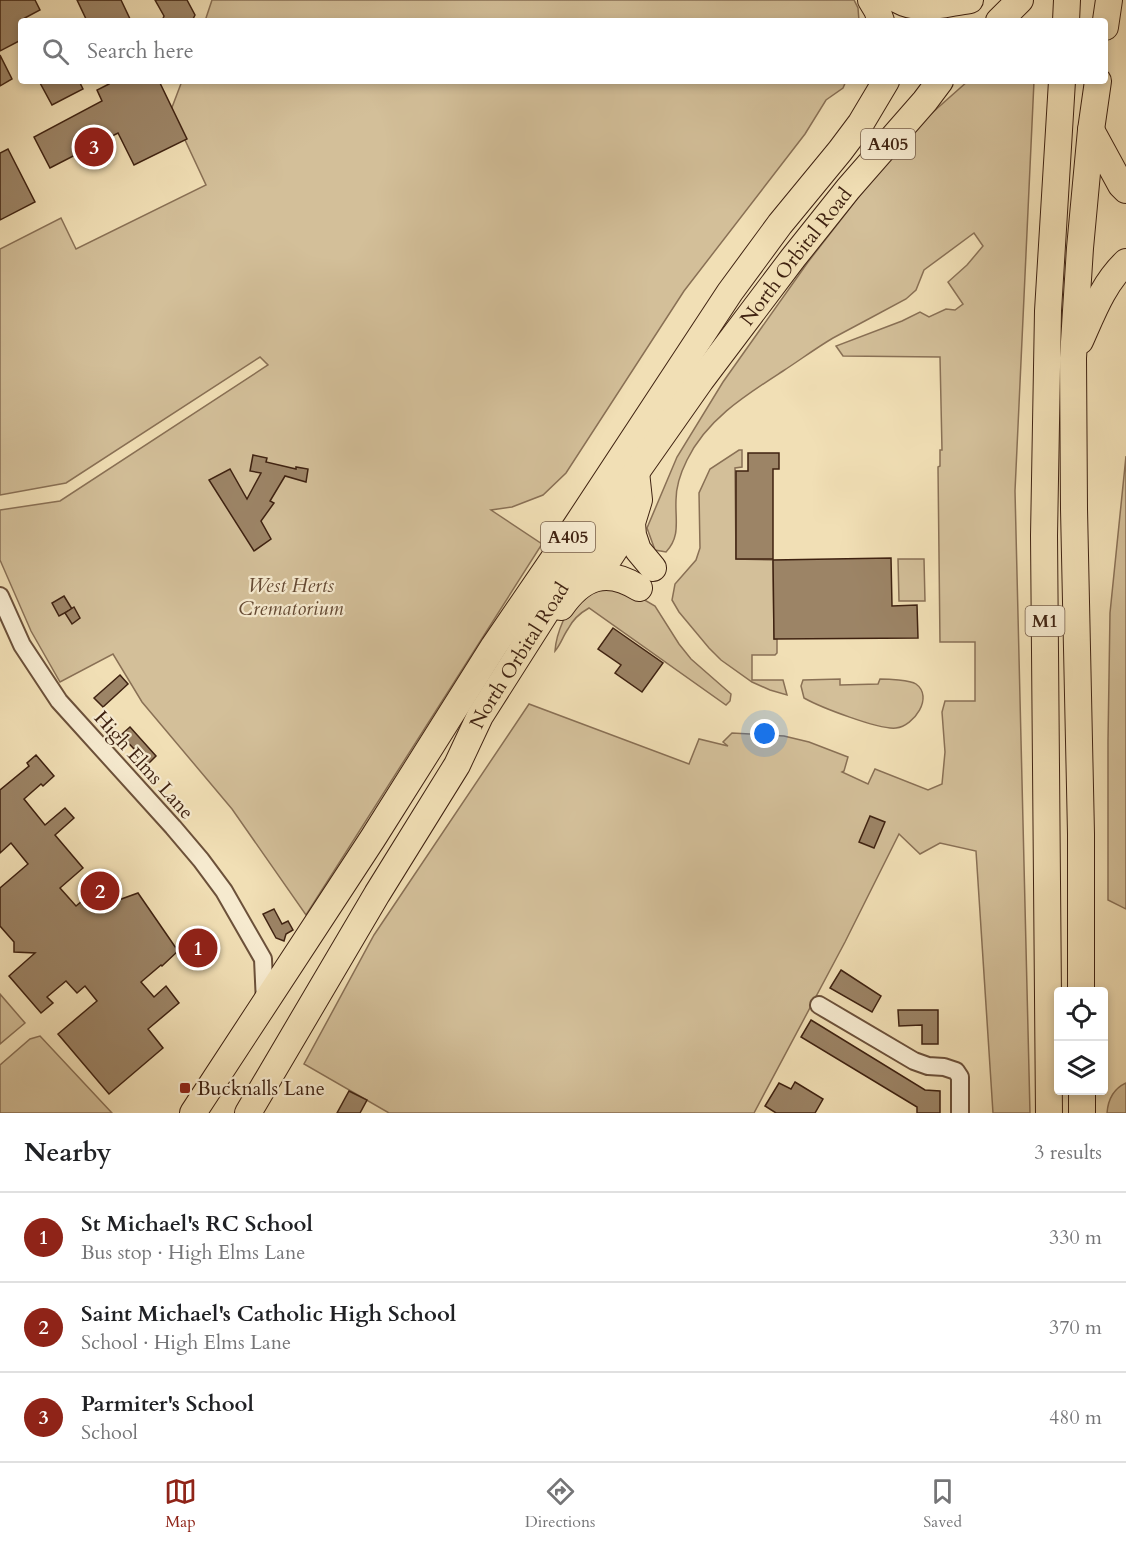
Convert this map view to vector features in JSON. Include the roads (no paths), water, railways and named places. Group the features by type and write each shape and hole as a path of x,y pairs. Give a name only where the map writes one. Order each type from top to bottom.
{"highway":[{"path":"885,10 972,0"},
{"path":"952,18 965,11 972,0"},
{"path":"1002,18 1020,0"},
{"path":"1055,0 1056,18"},
{"path":"1066,18 1067,0"},
{"path":"1106,18 1109,0"},
{"name":"North Orbital Road","path":"193,1113 374,838 494,646 730,292 780,224 847,142 884,84"},
{"name":"North Orbital Road","path":"248,1113 377,894 457,765 480,716 636,472 786,266 938,84"},
{"name":"M1","path":"1049,1113 1044,536 1048,311 1060,84"},
{"name":"M1","path":"1081,987 1081,845 1073,358 1080,248 1098,84"},
{"path":"1091,130 1126,190"},
{"name":"M1","path":"1073,358 1105,287 1126,262"},
{"name":"A405","path":"457,765 574,590 595,578 609,577 628,581 646,578 643,557 634,544 633,524 639,500 636,472"},
{"path":"595,578 598,570 633,524"},
{"path":"1082,1095 1082,1113"}],"street":[{"name":"High Elms Lane","path":"0,596 22,645 59,700 134,782 201,860 224,891 263,959 265,1004"},
{"path":"263,959 294,959"},
{"path":"819,1005 914,1061 956,1071 960,1077 960,1113"}],"place":[{"name":"Parmiter's School","path":"94,147"},
{"name":"Saint Michael's Catholic High School","path":"100,891"},
{"name":"St Michael's RC School","path":"198,948"},
{"name":"Bucknalls Lane","path":"185,1088"}],"park label":[{"name":"West Herts Crematorium","path":"291,596"}]}
